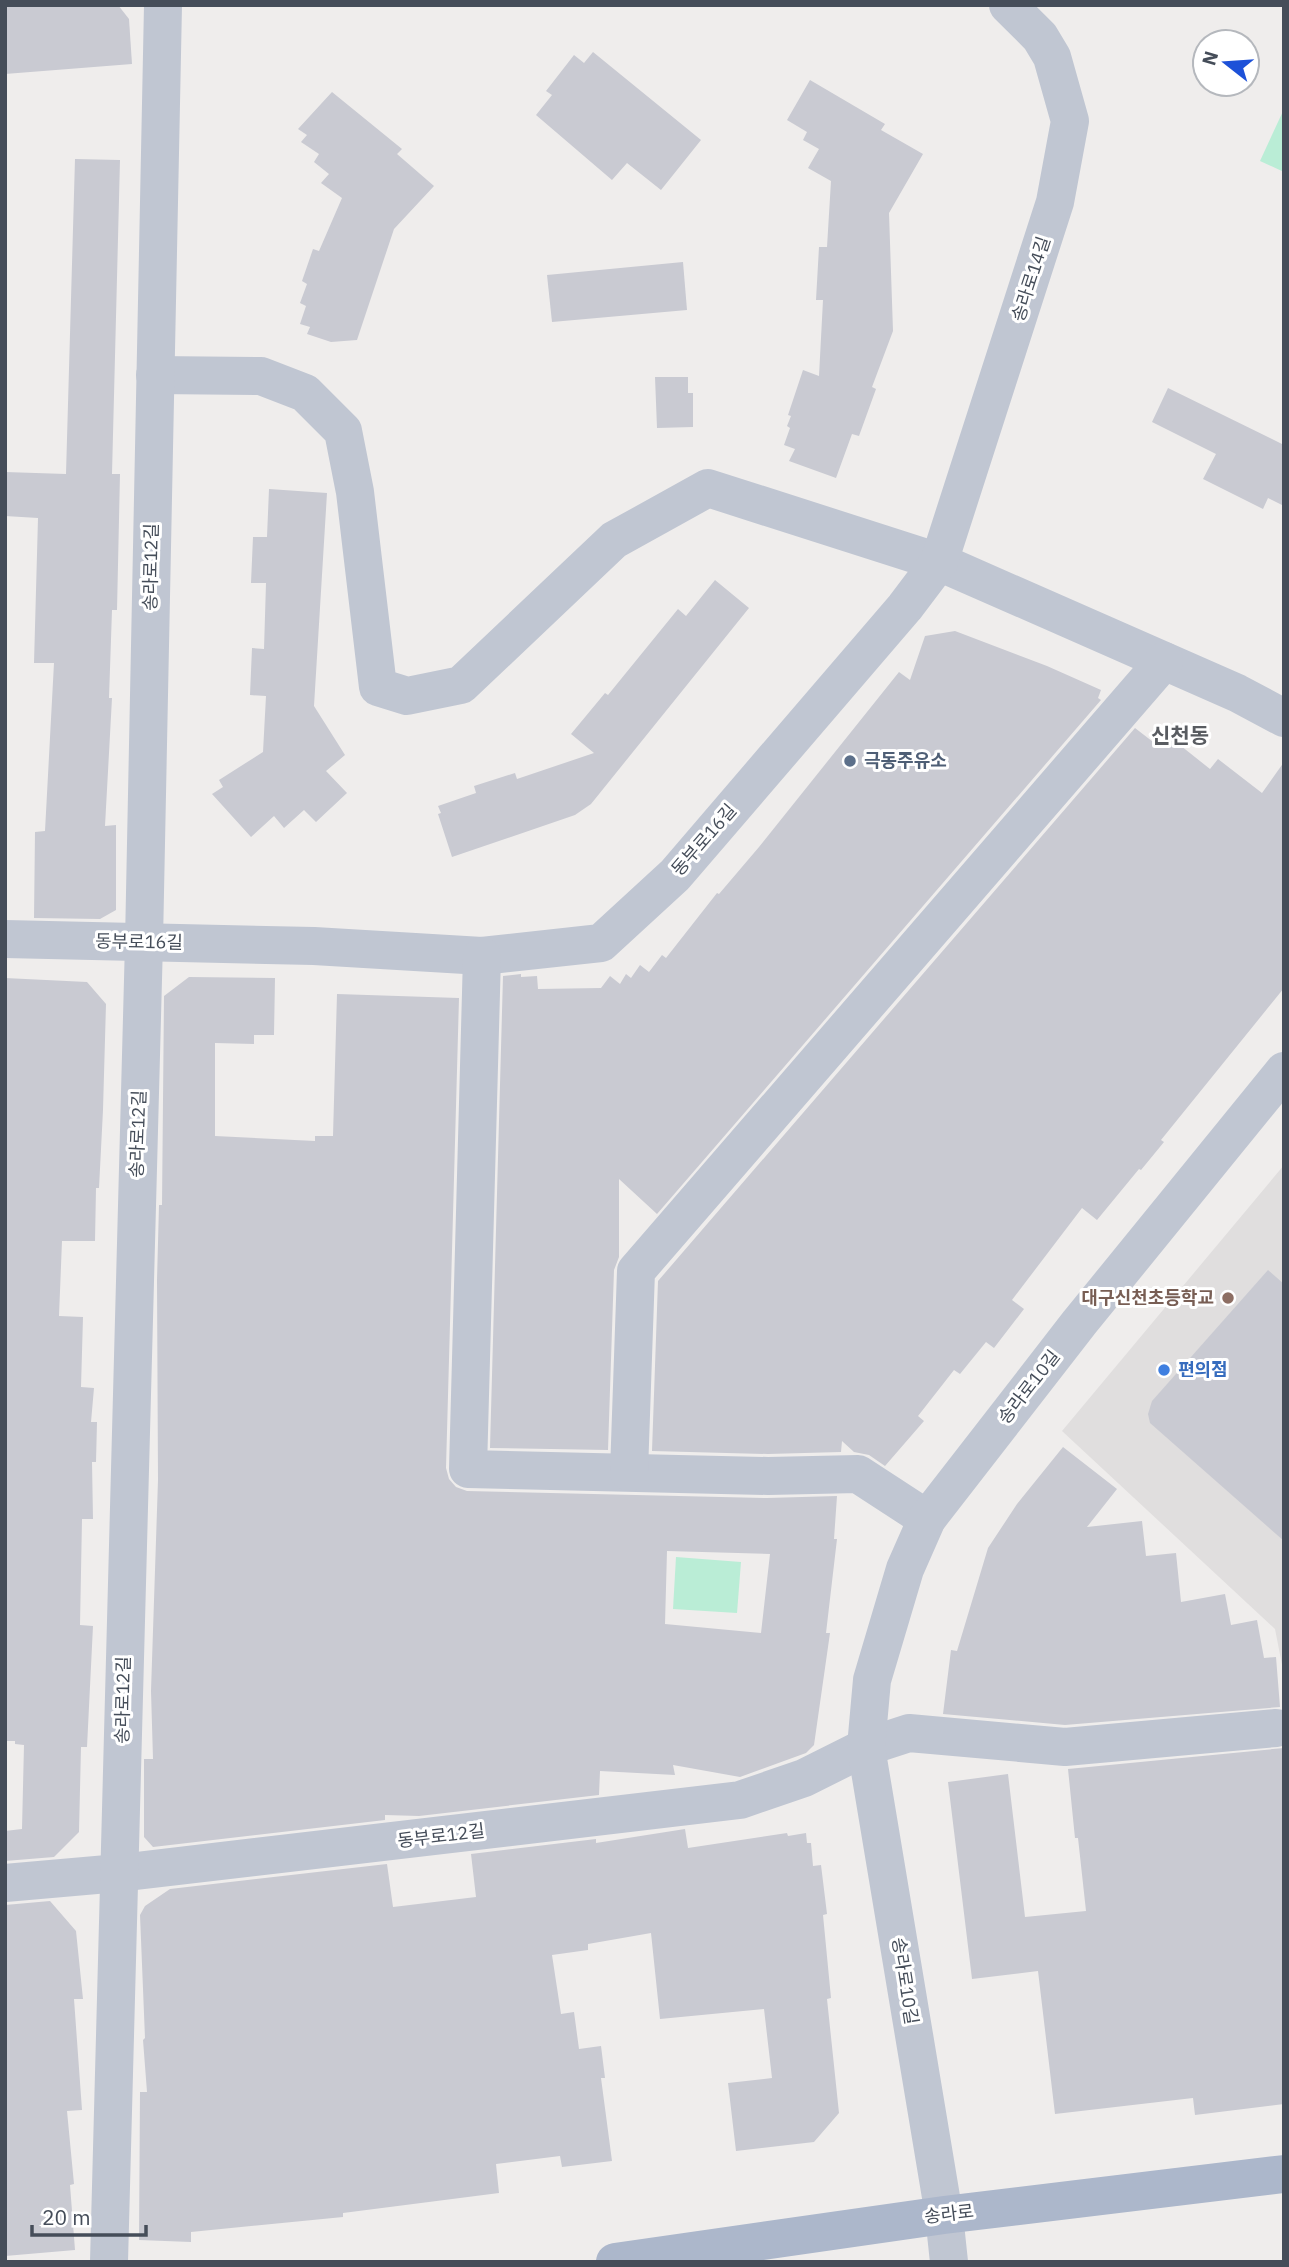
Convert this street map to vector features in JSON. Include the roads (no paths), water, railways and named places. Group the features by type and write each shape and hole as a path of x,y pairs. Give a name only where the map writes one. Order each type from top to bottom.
{"main road":[{"name":"송라로","path":"615,2262 944,2215 1284,2175"}],"street":[{"name":"송라로12길","path":"109,2262 144,942 163,5"},
{"name":"송라로14길","path":"939,562 1055,202 1070,121 1052,57 1040,37 1007,5"},
{"path":"155,375 261,376 305,393 342,431 355,492 379,687 407,696 461,685 614,540 708,488 939,562 1237,693 1284,718"},
{"name":"동부로16길","path":"5,939 314,946 482,956 601,943 675,875 905,607 939,562"},
{"path":"629,1472 636,1271 1164,661"},
{"path":"482,956 468,1469 768,1476 858,1474 928,1519"},
{"name":"송라로10길","path":"948,2262 944,2215 866,1748 872,1680 905,1569 928,1519 1062,1345 1284,1070"},
{"path":"866,1748 909,1733 1065,1747 1276,1728"},
{"name":"동부로12길","path":"5,1883 740,1800 804,1778 866,1748"}],"place":[{"name":"극동주유소","path":"850,761"},
{"name":"대구신천초등학교","path":"1228,1298"},
{"name":"편의점","path":"1164,1370"}],"district":[{"name":"신천동","path":"1180,736"}]}
